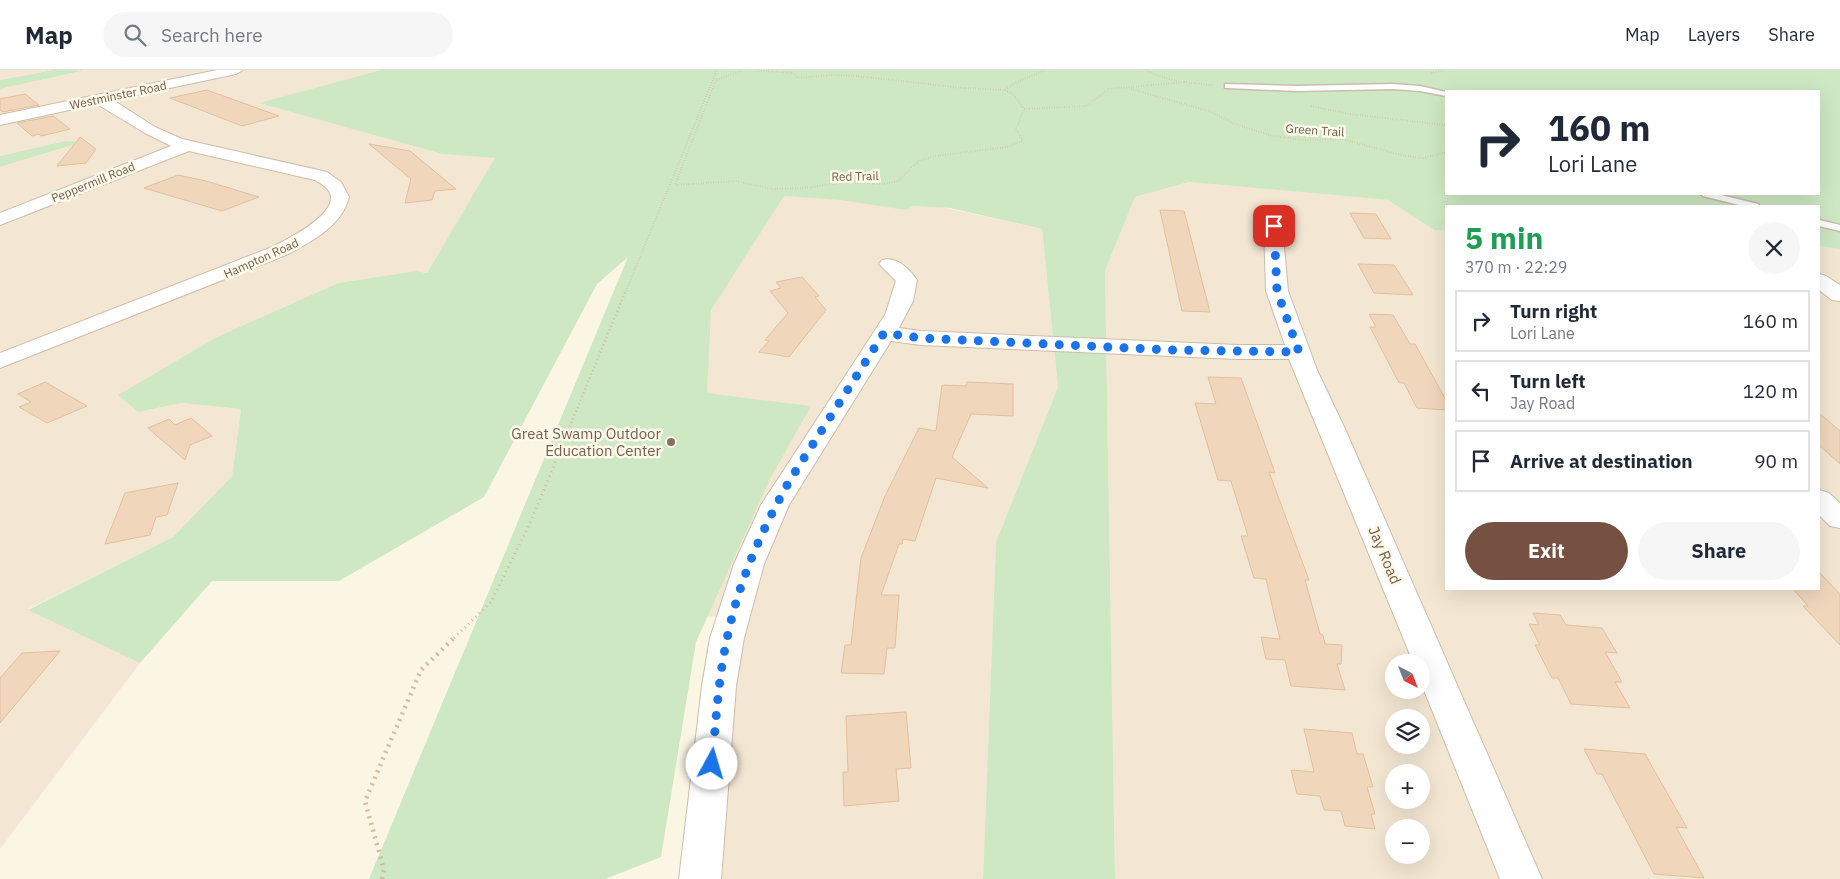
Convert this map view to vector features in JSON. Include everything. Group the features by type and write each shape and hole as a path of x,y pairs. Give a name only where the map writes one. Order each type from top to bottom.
{"street":[{"name":"Westminster Road","path":"0,120 236,70"},
{"name":"Hampton Road","path":"0,361 279,251 302,240 322,226 333,213 338,202 340,194 337,187 331,181 321,176 187,146 150,130 100,99"},
{"name":"Peppermill Road","path":"0,219 187,146"},
{"name":"Jay Road","path":"1274,226 1277,291 1305,370 1333,432 1521,879"},
{"path":"700,879 719,686 727,638 749,564 776,505 790,480 899,308 907,280 889,264"},
{"path":"1820,281 1840,295"},
{"path":"884,333 920,338 1172,350 1299,352"},
{"path":"1820,500 1840,519"}],"lane":[{"path":"1228,86 1296,89 1388,85 1418,88 1445,94"},
{"path":"1710,195 1750,205"},
{"path":"1820,223 1840,228"}],"path":[{"path":"382,879 384,870 365,801 421,670 491,602 530,523 717,70"},
{"name":"Red Trail","path":"743,70 716,80 675,185 736,181 772,190 848,182 883,184 898,181 919,161 935,156 1007,147 1023,141 1016,129 1024,109"},
{"path":"756,70 793,73 798,78 834,75 871,77 931,86 1005,90 1013,94 1024,109 1086,106 1109,89 1185,82"},
{"path":"1005,90 1015,83 1045,70"},
{"path":"1146,70 1161,78 1228,86"},
{"name":"Green Trail","path":"1128,88 1212,112 1233,124 1272,136 1304,140 1342,139 1405,156 1423,158 1445,152"},
{"name":"Green Trail","path":"1304,104 1349,114 1445,125"}],"shaded area":[{"path":"0,70 53,70 0,80"},
{"path":"86,70 381,70 260,103 442,154 496,158 427,273 416,271 338,283 217,337 119,395 138,412 182,403 241,409 232,476 173,537 28,609 140,663 0,849 0,167 81,143 65,141 0,156 0,89"},
{"path":"1189,182 1388,200 1434,230 1445,230 1445,590 1820,590 1820,246 1840,249 1840,879 1115,879 1105,271 1135,197"},
{"path":"797,194 919,202 1042,229 1058,387 996,542 983,879 700,879 733,616 520,620 674,217"}],"green space":[{"path":"53,70 86,70 0,89 0,80"},
{"path":"381,70 1840,70 1840,249 1820,246 1820,205 1445,205 1445,230 1434,230 1388,200 1189,182 1135,197 1105,271 1115,879 983,879 996,542 1058,387 1042,229 950,208 913,206 906,210 841,200 784,196 711,310 707,393 811,406 770,479 696,642 661,857 605,879 369,879 628,257 597,284 484,497 339,581 212,581 140,663 28,610 173,537 232,476 241,409 182,403 138,412 118,395 217,337 338,283 416,271 427,273 495,158 442,154 259,103"},
{"path":"65,141 83,142 0,167 0,156"}],"building":[{"path":"207,90 279,116 242,126 170,98"},
{"path":"25,94 39,105 3,112 0,110 0,99"},
{"path":"53,116 70,129 41,136 39,134 32,136 17,123"},
{"path":"80,137 96,149 86,163 57,166"},
{"path":"369,144 410,151 456,189 435,191 432,200 405,203 411,179"},
{"path":"178,175 206,181 259,197 222,211 144,188"},
{"path":"1160,210 1184,211 1210,312 1182,311"},
{"path":"1350,213 1376,214 1391,239 1364,238"},
{"path":"1358,264 1394,265 1413,295 1374,293"},
{"path":"802,277 819,296 815,297 826,310 789,357 759,352 769,341 765,340 788,313 770,291 781,288 776,282"},
{"path":"1369,314 1393,315 1410,344 1415,344 1445,398 1445,410 1417,408 1404,383 1399,383 1370,327 1376,327"},
{"path":"1208,377 1241,378 1275,473 1269,472 1309,580 1305,580 1320,634 1323,635 1325,644 1342,645 1341,664 1337,664 1345,690 1291,686 1285,660 1266,659 1261,637 1280,639 1266,579 1254,578 1241,536 1248,536 1231,481 1218,480 1195,403 1216,404"},
{"path":"45,382 87,406 47,423 19,407 31,402 18,394"},
{"path":"967,382 1013,384 1013,416 971,414 952,457 988,488 936,478 915,541 903,539 902,544 899,544 881,595 899,595 895,648 887,648 884,674 841,673 845,645 851,645 861,558 885,496 919,428 936,431 942,385 966,386"},
{"path":"1820,414 1840,431 1840,464 1820,446"},
{"path":"191,418 212,436 190,445 185,460 148,428 169,419 175,425"},
{"path":"178,483 167,515 156,517 150,535 105,544 125,493"},
{"path":"1820,573 1840,594 1840,645 1803,606 1808,606 1794,590 1820,590"},
{"path":"1533,613 1560,615 1566,625 1602,628 1617,653 1605,652 1622,682 1615,682 1630,708 1571,704 1558,678 1552,678 1535,645 1540,645 1529,624 1539,625"},
{"path":"60,651 0,723 0,678 22,653"},
{"path":"906,712 911,768 896,769 899,801 844,806 843,772 848,772 846,716"},
{"path":"1304,729 1352,733 1357,754 1363,754 1373,787 1367,787 1375,814 1371,814 1375,829 1345,826 1341,811 1324,810 1320,796 1297,794 1291,770 1314,772"},
{"path":"1584,749 1645,754 1687,828 1676,827 1704,878 1654,874 1602,774 1597,774"}],"place":[{"name":"Great Swamp Outdoor Education Center","path":"671,442"}],"route":[{"path":"712,764 719,686 727,638 749,564 776,505 790,480 884,333 920,338 1172,350 1299,352 1275,282 1274,226"}]}
